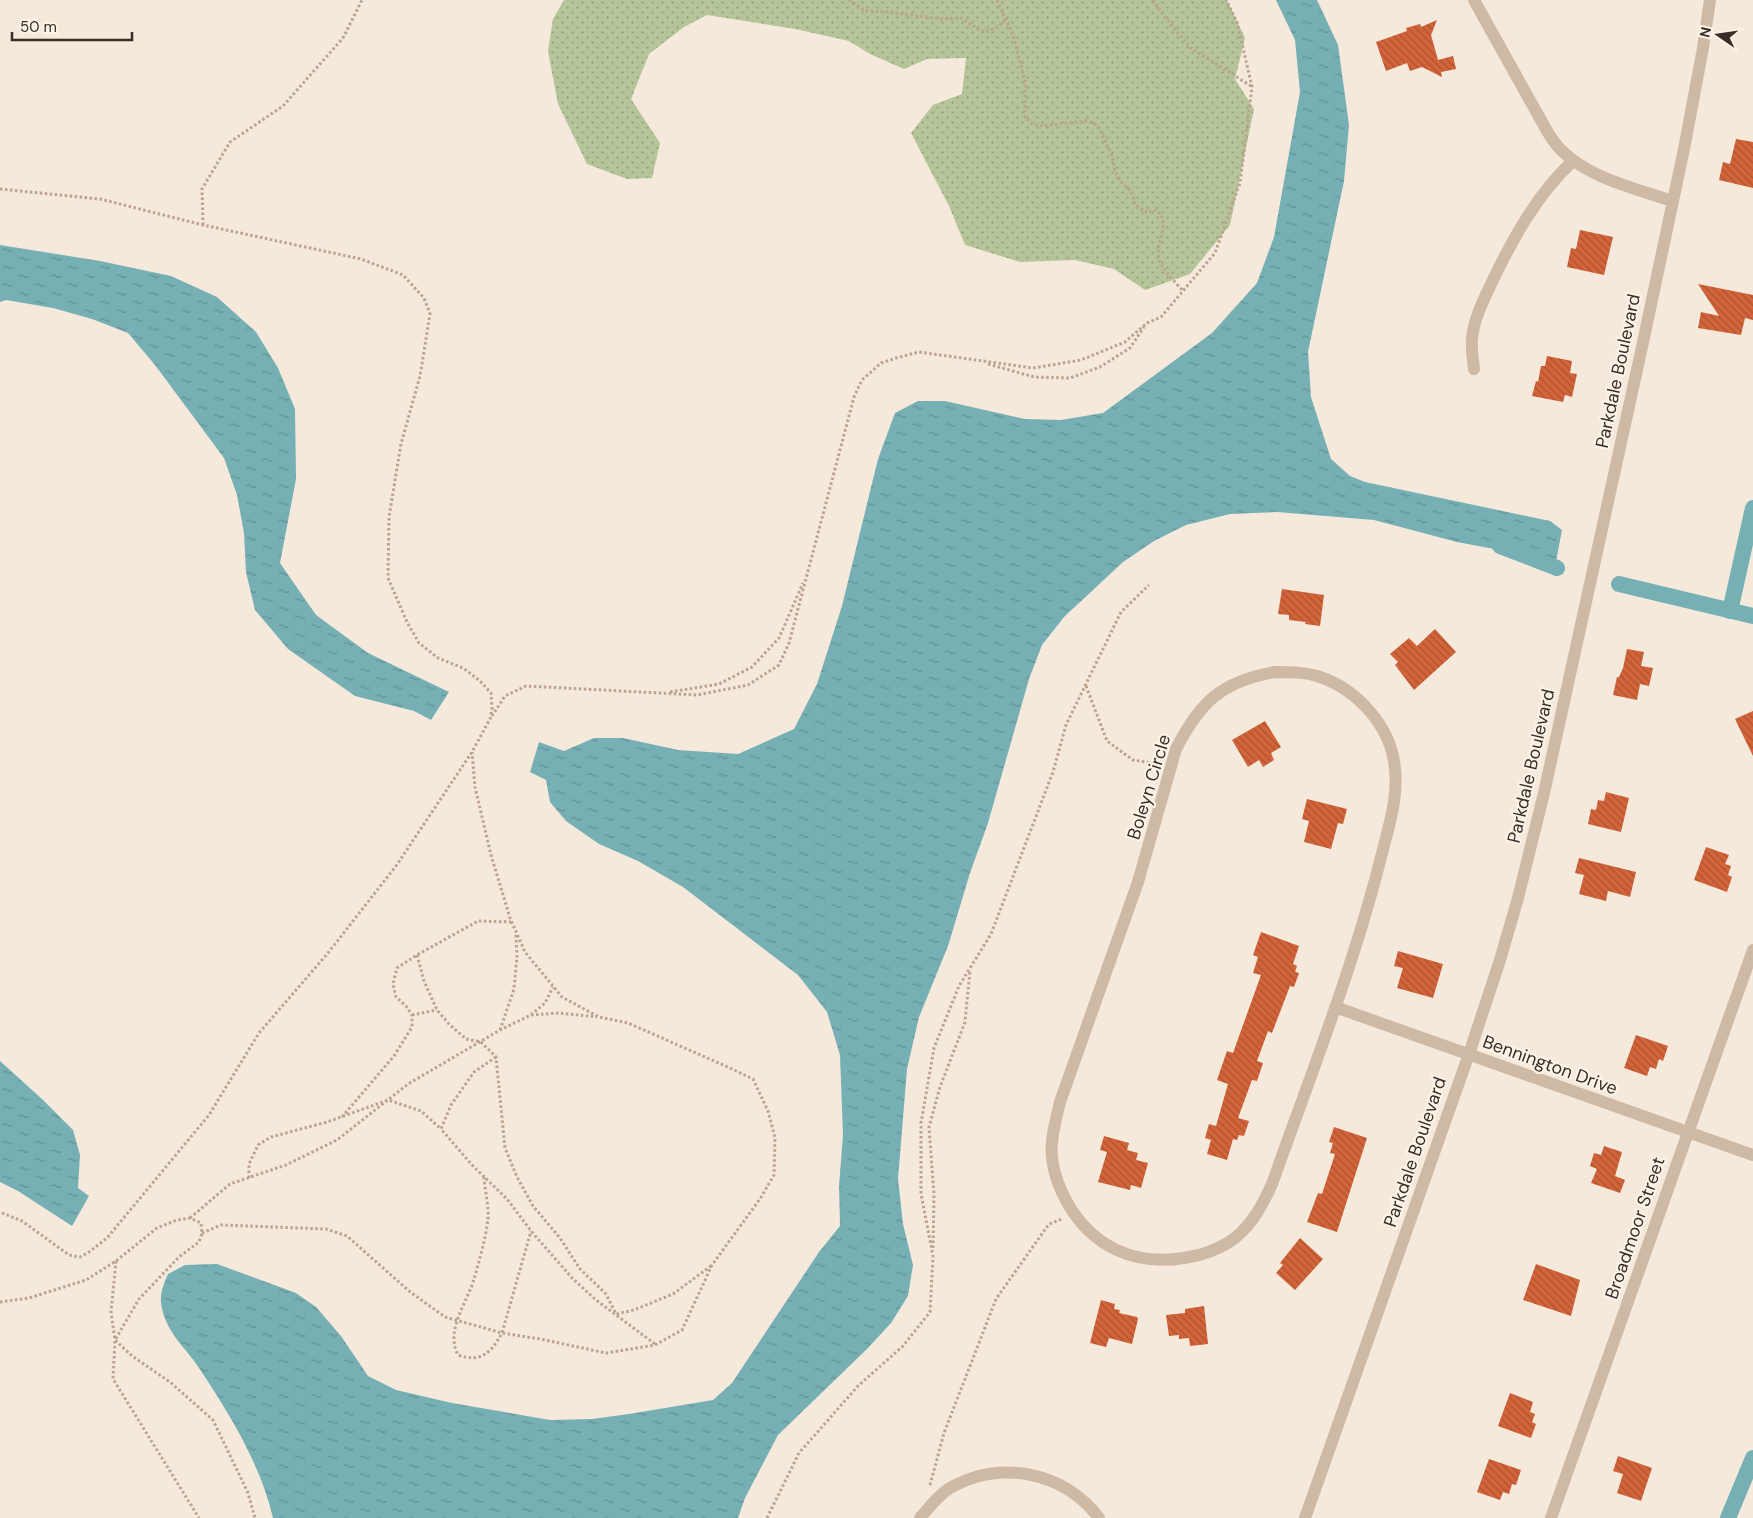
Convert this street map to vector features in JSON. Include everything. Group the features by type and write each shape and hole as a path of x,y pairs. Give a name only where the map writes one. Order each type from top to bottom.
{"street":[{"path":"1474,0 1547,131 1559,149 1573,161 1603,177 1672,201"},
{"name":"Parkdale Boulevard","path":"1304,1518 1468,1054 1500,960 1518,898 1544,792 1642,347 1700,66 1710,0"},
{"path":"1474,369 1472,338 1479,311 1505,255 1548,187 1573,161"},
{"name":"Boleyn Circle","path":"1275,672 1301,673 1320,677 1336,684 1356,698 1374,716 1388,739 1394,760 1396,779 1395,802 1372,891 1335,1007 1272,1184 1263,1204 1252,1220 1236,1237 1215,1250 1199,1256 1168,1259 1137,1257 1118,1252 1099,1240 1074,1214 1061,1191 1054,1173 1052,1156 1053,1130 1064,1093 1138,882 1176,749 1196,715 1213,696 1234,683 1258,675 1275,672"},
{"name":"Broadmoor Street","path":"1551,1518 1753,950"},
{"name":"Bennington Drive","path":"1335,1007 1753,1155"},
{"path":"920,1518 950,1488 981,1476 1005,1472 1024,1473 1063,1486 1079,1496 1099,1518"}],"path":[{"path":"203,225 202,190 230,142 284,106 343,38 362,0"},
{"path":"849,0 866,11 941,19 961,18 986,32 998,27 1006,18"},
{"path":"997,0 1013,35 1024,81 1024,117 1032,124 1042,126 1086,121 1094,123 1099,128 1112,156 1115,171 1120,181 1131,191 1136,206 1148,213 1156,210 1161,214 1164,222 1158,249 1159,261 1183,291"},
{"path":"1153,0 1166,19 1191,48 1252,87"},
{"path":"0,1212 22,1221 69,1255 80,1257 107,1238 210,1115 259,1033 328,953 396,866 472,752 505,696 526,686 697,696 748,685 779,665 789,643 854,397 862,380 881,363 919,352 1033,368 1081,360 1125,342 1148,323 1161,317 1215,253 1240,183 1252,87 1237,22 1226,0"},
{"path":"0,189 100,199 203,225 360,259 403,275 424,298 430,314 420,376 401,444 389,517 388,578 418,643 438,658 463,668 480,681 491,693 492,709 490,719"},
{"path":"978,360 1034,377 1070,378 1100,367 1130,348 1148,323"},
{"path":"662,694 719,684 752,667 779,638 807,575"},
{"path":"933,1256 920,1194 921,1123 934,1048 959,986 992,934 1053,772 1066,725 1121,612 1149,585"},
{"path":"1085,685 1107,741 1133,760 1172,767"},
{"path":"472,752 475,787 491,856 511,922 525,952 562,997 599,1017"},
{"path":"342,1117 394,1056 412,1027 412,1015 396,997 393,984 397,968 416,955 478,921 511,922"},
{"path":"500,1030 514,989 517,956 515,930"},
{"path":"416,955 424,981 437,1010 466,1039 481,1042 496,1057 505,1148 517,1177 533,1206 560,1238 580,1269 606,1294 616,1314"},
{"path":"767,1518 799,1453 858,1386 904,1346 930,1312 934,1195 929,1127 940,1087 965,1022 970,968"},
{"path":"0,1302 29,1298 86,1280 116,1261 157,1228 177,1220 190,1218 230,1184 286,1165 337,1140 408,1084 500,1030 531,1015 545,1003 553,987"},
{"path":"412,1015 437,1010"},
{"path":"202,1234 220,1225 326,1230 347,1236 409,1291 446,1317 502,1333 606,1353 655,1345 682,1330 712,1265 760,1199 774,1175 776,1138 768,1111 752,1079 628,1023 599,1017 558,1013 531,1015"},
{"path":"441,1129 451,1105 474,1072 496,1057"},
{"path":"249,1178 249,1164 258,1145 271,1137 342,1117 388,1100 421,1111 441,1129 484,1177 507,1199 531,1231 574,1279 596,1300 655,1345"},
{"path":"484,1177 488,1218 474,1279 457,1320 454,1349 458,1355 469,1359 481,1358 495,1345 502,1333 531,1231"},
{"path":"928,1489 944,1433 996,1299 1049,1224 1074,1214"},
{"path":"115,1340 138,1299 179,1257 199,1242 202,1234 201,1223 190,1218"},
{"path":"116,1261 111,1312 115,1340 113,1379 199,1518"},
{"path":"616,1314 634,1310 673,1294 712,1265"},
{"path":"115,1340 132,1356 170,1382 213,1420 248,1493 255,1518"}],"green space":[{"path":"564,0 1227,0 1245,38 1235,79 1254,109 1230,225 1190,274 1145,290 1114,269 1075,260 1020,262 965,245 949,206 911,133 933,105 962,94 966,58 927,59 904,69 870,54 849,41 795,29 707,15 684,27 649,54 631,99 660,143 652,178 627,179 587,164 558,104 548,51 553,19"}],"water":[{"path":"1276,0 1317,0 1338,45 1349,125 1344,181 1308,352 1311,397 1331,459 1350,476 1365,482 1550,521 1562,530 1555,567 1537,557 1457,542 1374,520 1277,512 1230,514 1186,525 1154,541 1123,562 1064,617 1042,645 1029,679 988,823 970,873 948,946 919,1017 907,1069 898,1179 903,1224 913,1265 908,1296 891,1323 867,1349 778,1435 745,1498 738,1518 273,1518 261,1479 244,1442 212,1388 177,1340 163,1314 161,1296 168,1274 185,1265 217,1264 296,1293 316,1307 341,1336 368,1376 396,1390 452,1403 550,1420 592,1419 713,1400 732,1383 819,1252 840,1226 839,1186 843,1135 840,1055 827,1012 798,975 683,887 638,861 599,844 566,821 550,802 546,780 530,772 539,742 564,751 594,738 623,738 678,750 738,754 794,729 817,684 842,606 878,459 895,413 918,401 945,401 1025,419 1061,420 1103,413 1212,333 1257,283 1274,237 1300,92 1295,40"},
{"path":"0,245 100,261 171,276 217,297 256,332 278,368 295,409 296,479 280,563 316,615 368,653 449,692 431,720 414,711 355,696 288,649 255,610 246,572 244,533 237,495 224,458 155,365 128,333 92,319 53,308 6,300 0,302"},
{"path":"0,1061 73,1130 80,1155 78,1188 89,1196 72,1226 18,1191 0,1182"}],"building":[{"path":"1437,20 1431,35 1438,60 1453,56 1456,69 1441,72 1442,77 1422,67 1410,71 1407,63 1386,71 1376,42 1407,31 1406,28 1420,24 1421,27"},
{"path":"1736,139 1753,142 1753,188 1719,180 1723,162 1730,164"},
{"path":"1580,230 1613,237 1604,275 1567,267 1571,248 1576,249"},
{"path":"1698,284 1753,295 1753,320 1745,318 1741,335 1698,328 1701,312 1719,316"},
{"path":"1547,356 1572,361 1570,373 1577,374 1572,397 1565,395 1563,402 1532,396 1536,381 1538,382 1541,366 1545,366"},
{"path":"1282,589 1324,595 1320,626 1289,620 1289,615 1278,614"},
{"path":"1435,629 1456,652 1414,690 1395,665 1398,662 1390,654 1409,638 1417,646"},
{"path":"1627,649 1644,652 1641,666 1653,668 1649,686 1640,684 1637,700 1613,695 1617,677 1619,677 1623,668"},
{"path":"1753,711 1753,756 1735,719"},
{"path":"1265,721 1281,747 1271,753 1274,760 1263,767 1259,760 1248,767 1232,740"},
{"path":"1606,792 1629,798 1621,832 1588,824 1591,809 1596,810 1598,800 1604,801"},
{"path":"1307,799 1347,809 1343,824 1338,823 1331,849 1304,842 1309,821 1302,819"},
{"path":"1706,847 1729,855 1725,864 1731,866 1728,875 1732,877 1727,892 1694,880"},
{"path":"1579,858 1636,872 1630,897 1608,891 1606,901 1579,894 1584,875 1575,873"},
{"path":"1261,932 1299,946 1293,964 1297,966 1295,972 1299,973 1294,987 1290,986 1272,1033 1268,1031 1257,1061 1263,1063 1257,1081 1252,1080 1238,1118 1249,1121 1244,1136 1239,1135 1237,1140 1233,1139 1227,1160 1207,1154 1211,1140 1205,1138 1209,1124 1216,1126 1228,1084 1217,1080 1227,1051 1233,1053 1261,975 1253,973 1258,957 1253,955"},
{"path":"1398,951 1443,964 1433,998 1397,988 1403,968 1394,966"},
{"path":"1636,1035 1668,1046 1663,1061 1659,1059 1656,1069 1650,1067 1647,1076 1624,1068"},
{"path":"1334,1127 1367,1138 1337,1232 1307,1222 1318,1193 1322,1194 1335,1154 1330,1153 1333,1143 1329,1142"},
{"path":"1104,1136 1129,1143 1127,1150 1138,1153 1136,1160 1148,1163 1141,1188 1131,1185 1130,1190 1098,1182 1107,1152 1100,1150"},
{"path":"1604,1146 1622,1152 1615,1176 1625,1180 1620,1193 1591,1183 1597,1169 1590,1166 1594,1153 1601,1155"},
{"path":"1300,1238 1323,1259 1295,1290 1276,1273 1283,1265 1280,1263"},
{"path":"1536,1264 1580,1280 1571,1316 1523,1300"},
{"path":"1101,1300 1115,1304 1114,1309 1120,1310 1119,1313 1137,1317 1132,1344 1109,1338 1106,1347 1090,1343"},
{"path":"1204,1306 1208,1344 1190,1346 1189,1338 1179,1339 1179,1335 1169,1336 1166,1315 1185,1313 1185,1309"},
{"path":"1510,1393 1533,1402 1530,1412 1535,1414 1532,1422 1536,1424 1531,1438 1498,1426"},
{"path":"1618,1456 1652,1468 1641,1501 1617,1493 1623,1474 1613,1471"},
{"path":"1489,1459 1521,1470 1516,1485 1512,1484 1509,1494 1503,1492 1500,1500 1477,1492"}],"waterway":[{"path":"1730,611 1753,508"},
{"path":"1500,546 1557,568"},
{"path":"1619,584 1753,616"},
{"path":"1728,1518 1753,1458"}]}
